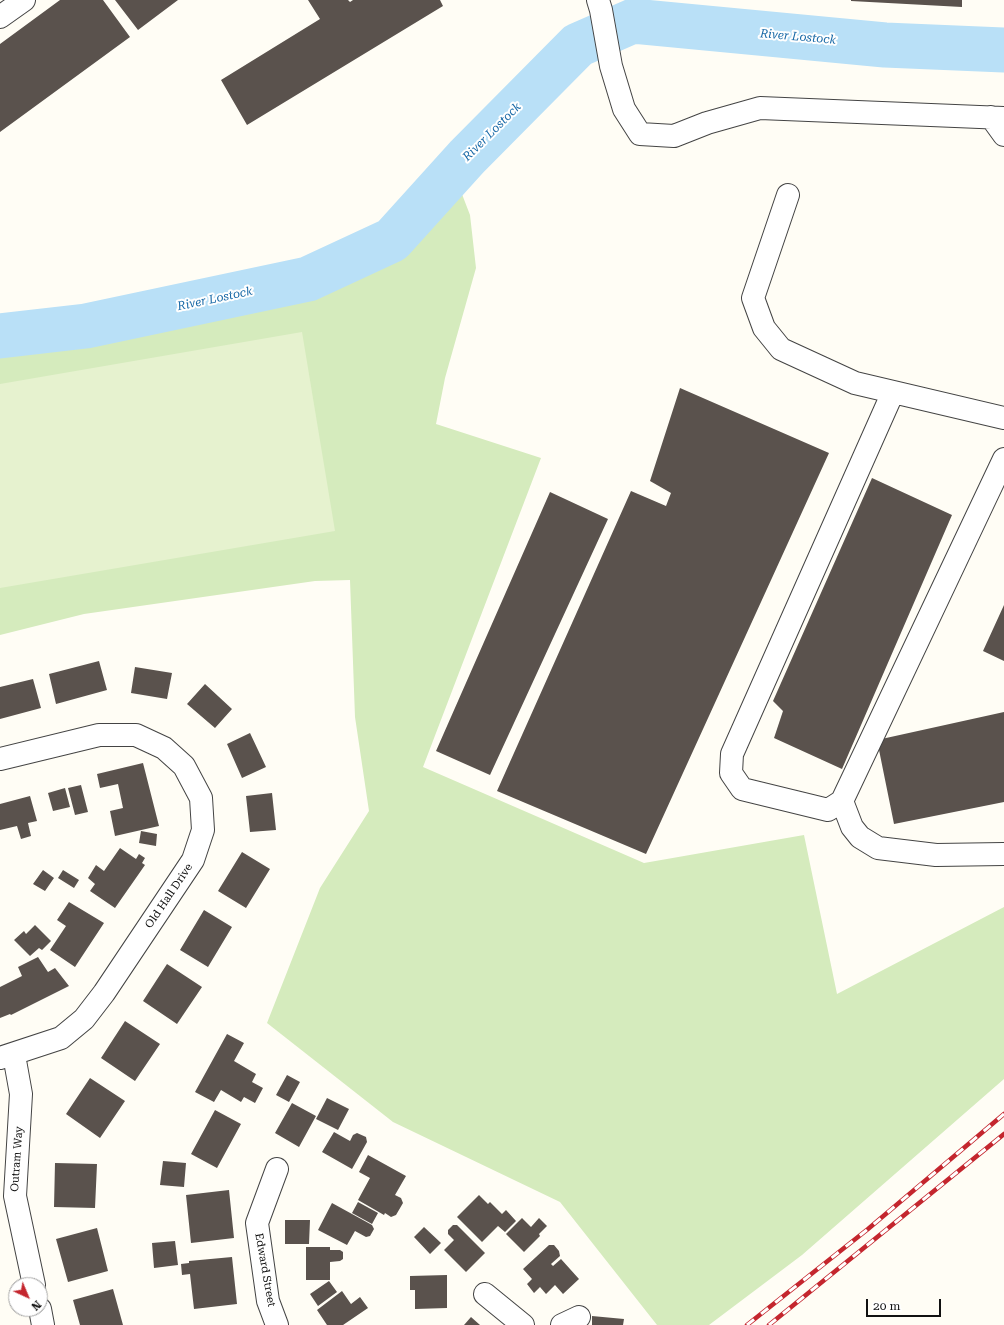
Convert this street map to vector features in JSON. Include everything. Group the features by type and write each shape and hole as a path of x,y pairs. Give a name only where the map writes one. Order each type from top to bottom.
{"street":[{"path":"0,17 24,0"},
{"path":"599,5 611,66 624,109 640,134 674,136 707,123 760,108 998,117 1004,135"},
{"path":"788,195 753,298 764,328 781,349 855,383 1004,418"},
{"path":"893,392 732,754 731,773 742,789 828,810 842,801 1004,459"},
{"name":"Old Hall Drive","path":"0,760 99,735 136,735 164,748 184,766 201,798 204,830 193,860 104,993 84,1019 61,1038 7,1056"},
{"path":"842,801 852,827 860,837 878,848 936,855 1004,854"},
{"name":"Outram Way","path":"7,1056 22,1094 15,1196 32,1277"},
{"name":"Edward Street","path":"277,1169 257,1223 268,1301 277,1325"},
{"path":"486,1294 522,1325"}],"green space":[{"path":"460,189 470,215 476,268 445,378 436,424 541,458 423,767 644,863 804,835 837,994 1004,907 1004,1079 802,1255 709,1325 657,1325 560,1202 393,1122 267,1023 320,888 369,811 355,717 350,580 315,581 84,614 0,635 0,336 86,326 308,279 392,240"},
{"path":"302,332 335,531 0,588 0,384"}],"building":[{"path":"60,0 103,0 130,37 0,132 0,44"},
{"path":"115,0 178,0 138,30"},
{"path":"308,0 348,0 350,2 353,0 440,0 443,6 247,125 221,80 320,19"},
{"path":"962,0 962,7 851,1"},
{"path":"680,388 829,453 646,854 497,791 631,491 666,506 671,493 650,481"},
{"path":"872,478 952,515 842,769 774,738 783,711 773,701"},
{"path":"550,492 608,519 490,775 436,751"},
{"path":"1004,605 1004,661 983,651"},
{"path":"99,661 107,690 56,704 49,674"},
{"path":"135,667 172,673 167,699 131,693"},
{"path":"33,679 41,708 0,719 0,687"},
{"path":"205,684 232,709 215,728 187,704"},
{"path":"1004,712 1004,802 894,824 877,740"},
{"path":"250,733 266,767 242,778 227,744"},
{"path":"143,763 159,826 115,836 110,811 123,808 118,784 100,788 97,774"},
{"path":"81,785 88,812 75,815 68,788"},
{"path":"65,788 70,807 53,811 48,793"},
{"path":"272,793 276,830 250,832 246,796"},
{"path":"30,796 37,821 28,823 31,836 21,839 17,826 0,830 0,804"},
{"path":"141,831 157,834 156,846 139,843"},
{"path":"120,848 136,859 139,854 145,858 142,863 145,865 115,908 90,891 95,884 88,878 96,865 104,871"},
{"path":"242,852 270,869 246,908 218,891"},
{"path":"43,870 54,878 45,891 33,884"},
{"path":"63,870 79,880 74,888 58,878"},
{"path":"69,902 104,923 75,967 50,950 66,926 57,920"},
{"path":"204,910 232,927 208,967 180,950"},
{"path":"35,925 51,941 42,950 39,948 30,956 14,940 24,931 26,934"},
{"path":"38,957 48,972 55,968 69,986 11,1015 10,1014 0,1018 0,987 22,976 18,967"},
{"path":"167,964 202,987 177,1024 143,1001"},
{"path":"125,1021 160,1044 135,1081 101,1058"},
{"path":"227,1034 244,1043 234,1061 256,1074 252,1082 263,1088 255,1103 244,1097 241,1102 221,1090 214,1102 195,1092"},
{"path":"287,1075 300,1082 289,1102 276,1095"},
{"path":"90,1078 125,1101 100,1138 66,1114"},
{"path":"327,1098 349,1109 338,1130 316,1119"},
{"path":"292,1103 316,1116 299,1147 275,1133"},
{"path":"215,1110 241,1124 217,1168 191,1154"},
{"path":"334,1132 350,1141 353,1135 357,1133 366,1137 367,1142 352,1169 322,1152"},
{"path":"368,1155 406,1176 395,1195 401,1198 403,1203 396,1215 391,1217 385,1213 384,1215 358,1200 370,1178 359,1172"},
{"path":"163,1161 186,1163 184,1187 160,1185"},
{"path":"55,1163 97,1164 95,1208 54,1207"},
{"path":"229,1190 234,1238 191,1243 186,1195"},
{"path":"479,1195 488,1204 490,1202 502,1214 506,1210 516,1221 505,1232 498,1226 482,1242 457,1217"},
{"path":"358,1202 378,1213 372,1224 352,1213"},
{"path":"332,1203 372,1225 374,1229 370,1236 366,1237 355,1231 347,1245 318,1230"},
{"path":"522,1218 531,1227 539,1218 547,1226 539,1234 540,1236 524,1252 506,1234"},
{"path":"285,1220 310,1220 309,1244 285,1244"},
{"path":"453,1225 457,1225 485,1253 466,1272 444,1250 454,1240 448,1234 448,1230"},
{"path":"424,1227 441,1243 430,1254 414,1237"},
{"path":"97,1228 108,1271 68,1282 56,1239"},
{"path":"175,1241 178,1265 154,1268 152,1243"},
{"path":"549,1245 554,1245 559,1251 560,1256 551,1264 553,1266 561,1259 579,1279 563,1294 555,1285 546,1294 540,1287 534,1293 527,1284 532,1279 523,1269"},
{"path":"306,1247 330,1247 330,1250 340,1250 343,1252 343,1259 340,1261 330,1262 330,1280 306,1280"},
{"path":"232,1257 237,1304 194,1309 190,1274 182,1275 181,1264 189,1263 189,1261"},
{"path":"447,1275 447,1308 415,1309 415,1290 410,1290 410,1276"},
{"path":"329,1281 337,1292 318,1306 310,1294"},
{"path":"113,1289 123,1325 80,1325 73,1300"},
{"path":"342,1291 351,1304 360,1297 368,1308 343,1325 327,1325 317,1310"},
{"path":"592,1316 624,1319 623,1325 592,1325"},
{"path":"471,1317 480,1325 464,1325"}],"waterway":[{"name":"River Lostock","path":"0,336 86,326 308,279 392,240 467,157 578,45 633,21 885,45 1004,50"}],"railway":[{"path":"747,1325 868,1229 1004,1114"},
{"path":"769,1325 1004,1134"}]}
